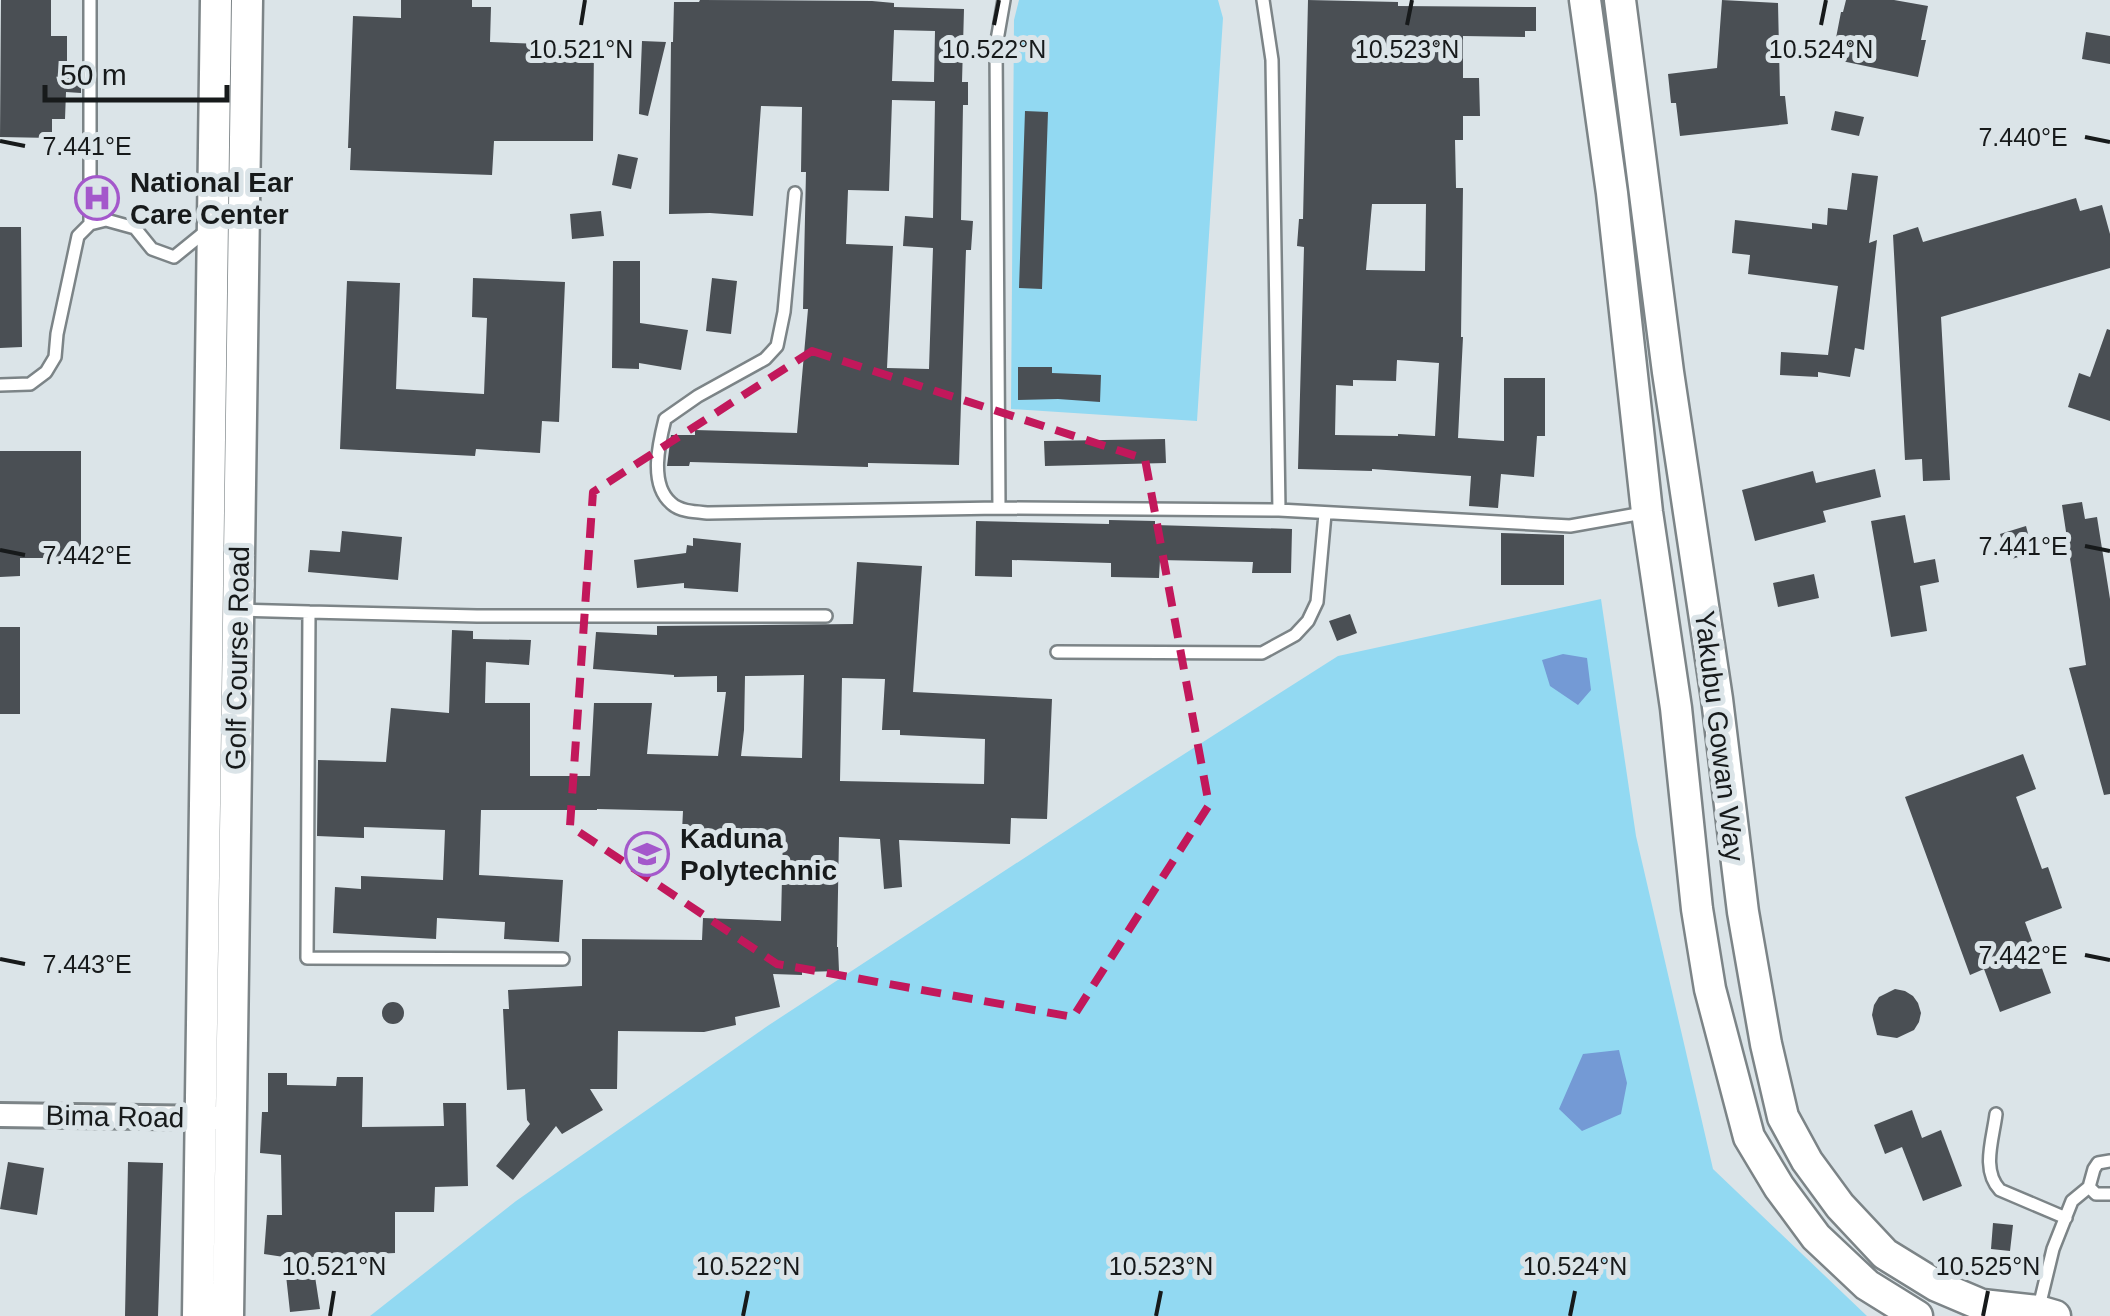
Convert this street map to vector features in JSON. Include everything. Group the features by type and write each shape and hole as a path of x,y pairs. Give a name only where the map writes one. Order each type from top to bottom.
{"street":[{"name":"Golf Course Road","path":"216,0 212,226 215,1118 228,1316"},
{"name":"Golf Course Road","path":"198,1316 215,1118 238,610 246,0"},
{"name":"Yakubu Gowan Way","path":"1585,0 1710,989 1749,1137 1779,1187 1816,1237 1867,1285 1917,1316"},
{"name":"Yakubu Gowan Way","path":"1620,0 1668,372 1717,699 1742,912 1783,1117 1840,1206 1885,1254 1937,1286 1982,1305 2047,1313"},
{"path":"1676,708 1717,699"},
{"name":"Bima Road","path":"0,1115 215,1118"}],"lane":[{"path":"90,0 90,224"},
{"path":"1000,508 996,46 1004,0"},
{"path":"1264,0 1272,60 1279,510"},
{"path":"795,193 784,312 776,346 765,359 665,419 657,452 659,482 670,503 688,511 1279,510 1570,526 1648,512"},
{"path":"0,386 30,384 46,372 55,357 78,236 90,224 106,220 135,228 152,249 174,257 212,226"},
{"path":"1057,652 1262,652 1295,635 1308,621 1317,602 1325,514"},
{"path":"238,610 477,616 826,616"},
{"path":"310,612 308,958 563,960"},
{"path":"1996,1114 1989,1166 1993,1183 2000,1190 2066,1218"},
{"path":"2047,1313 2053,1249 2072,1201 2089,1187 2098,1163 2110,1160"},
{"path":"2089,1187 2096,1194 2110,1194"}],"highlighted area":[{"path":"812,351 1145,459 1209,805 1073,1017 777,964 570,826 593,492"}],"shaded area":[{"path":"1019,0 1218,0 1223,18 1197,421 1011,409 1014,20"},
{"path":"1601,599 1636,836 1713,1169 1867,1316 370,1316 516,1201 769,1025 1338,656"},
{"path":"1563,654 1587,658 1591,690 1578,705 1550,686 1542,660"},
{"path":"1619,1050 1627,1083 1621,1114 1582,1131 1559,1109 1583,1054"}],"building":[{"path":"1,0 51,0 51,36 67,36 67,67 81,67 81,93 66,92 65,119 52,119 52,138 0,137"},
{"path":"401,0 472,0 472,7 491,7 490,42 594,46 593,141 494,141 492,175 350,170 353,16 401,18"},
{"path":"1308,0 1398,2 1398,6 1536,7 1536,31 1525,31 1525,37 1463,36 1463,78 1479,78 1480,116 1463,116 1463,140 1455,140 1456,188 1463,188 1458,438 1504,441 1504,378 1545,378 1545,436 1537,436 1534,477 1501,474 1498,508 1469,506 1471,476 1298,469 1304,247 1297,246 1299,219 1303,219","holes":["1372,204 1426,204 1425,271 1366,270","1397,360 1439,363 1435,436 1335,435 1336,385 1353,386 1353,380 1396,381"]},
{"path":"1722,0 1778,3 1780,96 1785,96 1788,124 1680,136 1668,74 1717,68"},
{"path":"1846,0 1894,0 1928,6 1918,77 1837,60 1841,39 1836,38"},
{"path":"872,1 894,3 894,7 964,9 962,82 968,82 968,105 963,105 961,220 973,221 971,250 966,250 959,465 868,463 868,467 690,462 689,466 667,466 671,435 695,435 695,430 797,433 808,309 803,309 806,172 801,172 802,107 761,106 753,216 669,214 674,2","holes":["894,30 935,31 934,82 892,81","892,100 935,101 933,218 905,216 903,246 933,248 929,369 887,368 893,246 846,244 848,190 889,191"]},
{"path":"2086,32 2110,36 2110,64 2082,59"},
{"path":"642,41 666,42 648,116 639,114"},
{"path":"1025,111 1048,112 1042,289 1019,288"},
{"path":"1835,111 1864,117 1859,136 1831,130"},
{"path":"618,154 638,158 631,189 612,185"},
{"path":"1852,173 1878,176 1869,243 1877,240 1864,350 1855,348 1850,377 1818,372 1818,377 1780,375 1781,352 1828,355 1838,286 1748,274 1750,255 1732,253 1735,220 1812,229 1812,223 1827,225 1828,208 1847,210"},
{"path":"2076,198 2080,211 2102,205 2110,234 2110,268 1941,317 1950,480 1923,481 1922,459 1905,460 1893,235 1918,227 1923,242"},
{"path":"601,211 604,236 572,239 570,214"},
{"path":"0,227 21,227 22,347 0,348"},
{"path":"613,261 640,261 640,323 688,330 681,370 639,363 639,369 612,368"},
{"path":"473,278 565,282 559,422 542,421 540,453 476,449 475,456 340,449 347,281 400,283 396,389 484,394 487,318 472,317"},
{"path":"712,278 737,281 731,334 706,331"},
{"path":"2107,329 2110,421 2068,407 2079,373 2090,377"},
{"path":"1018,367 1052,367 1052,373 1101,375 1100,402 1018,400"},
{"path":"1165,439 1166,463 1045,466 1044,441"},
{"path":"0,451 81,451 81,558 20,558 20,576 0,577"},
{"path":"1875,469 1881,497 1823,511 1826,522 1755,541 1742,490 1813,471 1816,483"},
{"path":"2082,502 2085,519 2097,517 2110,599 2110,794 2104,795 2069,668 2086,665 2062,505"},
{"path":"1905,515 1914,563 1935,559 1939,582 1920,586 1927,631 1891,637 1871,521"},
{"path":"1109,520 1292,529 1291,573 1252,573 1253,562 1160,560 1159,578 1111,577 1111,563 1012,560 1012,577 975,576 976,521 1109,524"},
{"path":"2026,526 2033,553 2008,560 2000,534"},
{"path":"342,531 402,537 398,580 308,572 310,550 340,552"},
{"path":"1501,533 1564,535 1564,585 1501,585"},
{"path":"693,538 741,543 738,592 684,588 684,583 637,588 634,560 686,553 687,545 693,546"},
{"path":"857,562 922,566 913,692 1052,699 1047,819 1011,818 1010,844 899,840 902,887 884,889 880,839 839,837 839,971 773,974 780,1007 735,1017 736,1025 704,1032 618,1031 617,1089 590,1089 603,1110 562,1134 556,1126 513,1180 496,1166 530,1124 525,1089 507,1090 503,1009 509,1009 508,990 582,986 582,939 702,940 703,918 781,921 783,834 682,831 683,811 481,810 479,875 563,880 559,942 504,939 505,922 437,918 436,939 333,933 335,887 361,889 361,876 443,880 445,830 364,827 364,838 317,836 318,760 386,762 391,708 449,713 452,630 473,631 473,639 531,640 529,665 486,662 485,703 530,703 530,776 590,776 594,703 652,703 647,754 718,756 726,692 717,692 717,676 674,677 593,669 596,632 657,635 657,626 853,624","holes":["804,675 802,758 741,756 745,676","842,678 885,679 882,730 900,730 900,735 985,739 984,784 840,781"]},
{"path":"1814,574 1819,598 1778,607 1773,583"},
{"path":"1350,614 1357,633 1337,641 1329,621"},
{"path":"0,627 20,627 20,714 0,714"},
{"path":"2023,754 2036,789 2016,797 2042,869 2048,867 2062,908 2025,922 2051,993 2000,1012 1984,969 1970,975 1905,797"},
{"path":"1895,989 1913,996 1921,1013 1919,1022 1914,1030 1897,1038 1877,1035 1874,1005 1879,997"},
{"path":"393,1002 401,1005 401,1021 393,1024 385,1021 382,1013 385,1005"},
{"path":"268,1073 287,1073 287,1085 336,1086 337,1077 363,1077 362,1127 444,1126 443,1103 466,1103 468,1186 435,1187 434,1212 395,1212 395,1253 312,1257 320,1309 290,1312 284,1257 264,1254 267,1215 282,1215 281,1155 260,1153 262,1112 268,1112"},
{"path":"1912,1110 1922,1138 1941,1130 1962,1186 1923,1201 1902,1147 1885,1154 1874,1125"},
{"path":"8,1162 44,1168 37,1215 0,1209"},
{"path":"128,1162 163,1163 158,1316 125,1316"},
{"path":"1993,1223 2013,1225 2010,1251 1991,1249"}],"place":[{"name":"National Ear Care Center","path":"97,198"},
{"name":"Kaduna Polytechnic","path":"647,854"}]}
